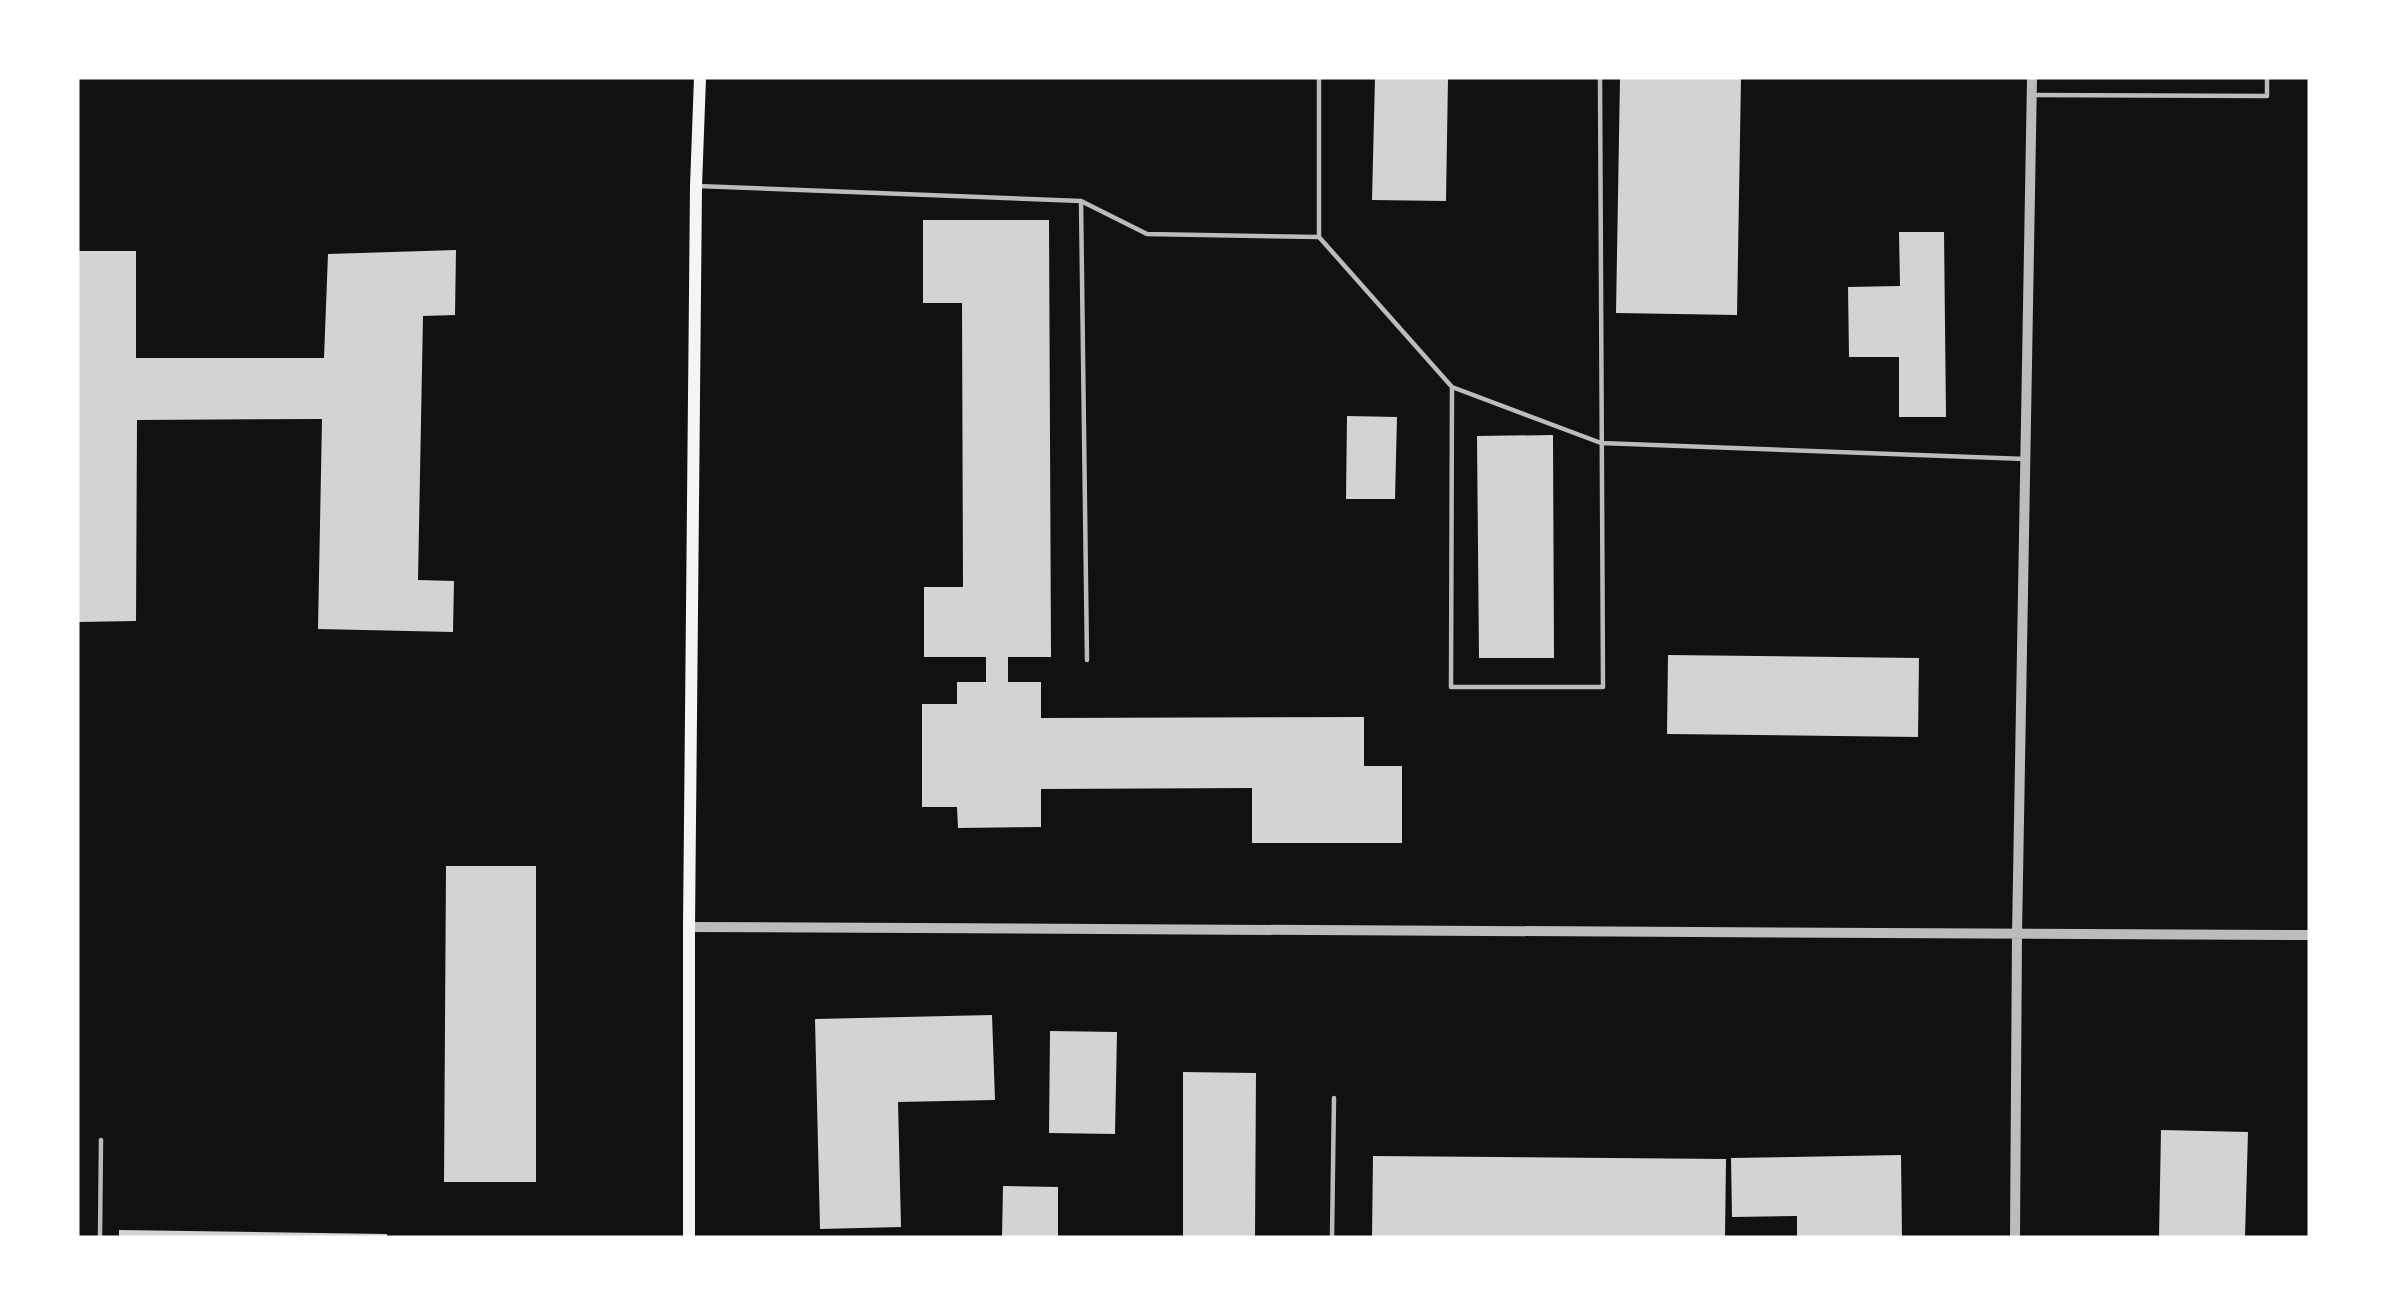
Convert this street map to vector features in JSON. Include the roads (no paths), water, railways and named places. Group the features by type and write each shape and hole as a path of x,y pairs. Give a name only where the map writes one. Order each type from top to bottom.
{"main road":[{"path":"689,1237 689,927 696,186 700,78"}],"street":[{"path":"2015,1237 2017,935 2032,78"},
{"path":"689,927 2309,935"}],"lane":[{"path":"1319,78 1319,237 1452,387 1601,443 2025,459"},
{"path":"1452,387 1451,687 1603,687 1600,78"},
{"path":"2032,95 2267,96 2267,78"},
{"path":"696,186 1081,201 1147,234 1319,237"},
{"path":"1081,201 1088,660"},
{"path":"1332,1237 1334,1098"},
{"path":"100,1237 101,1140"}]}
